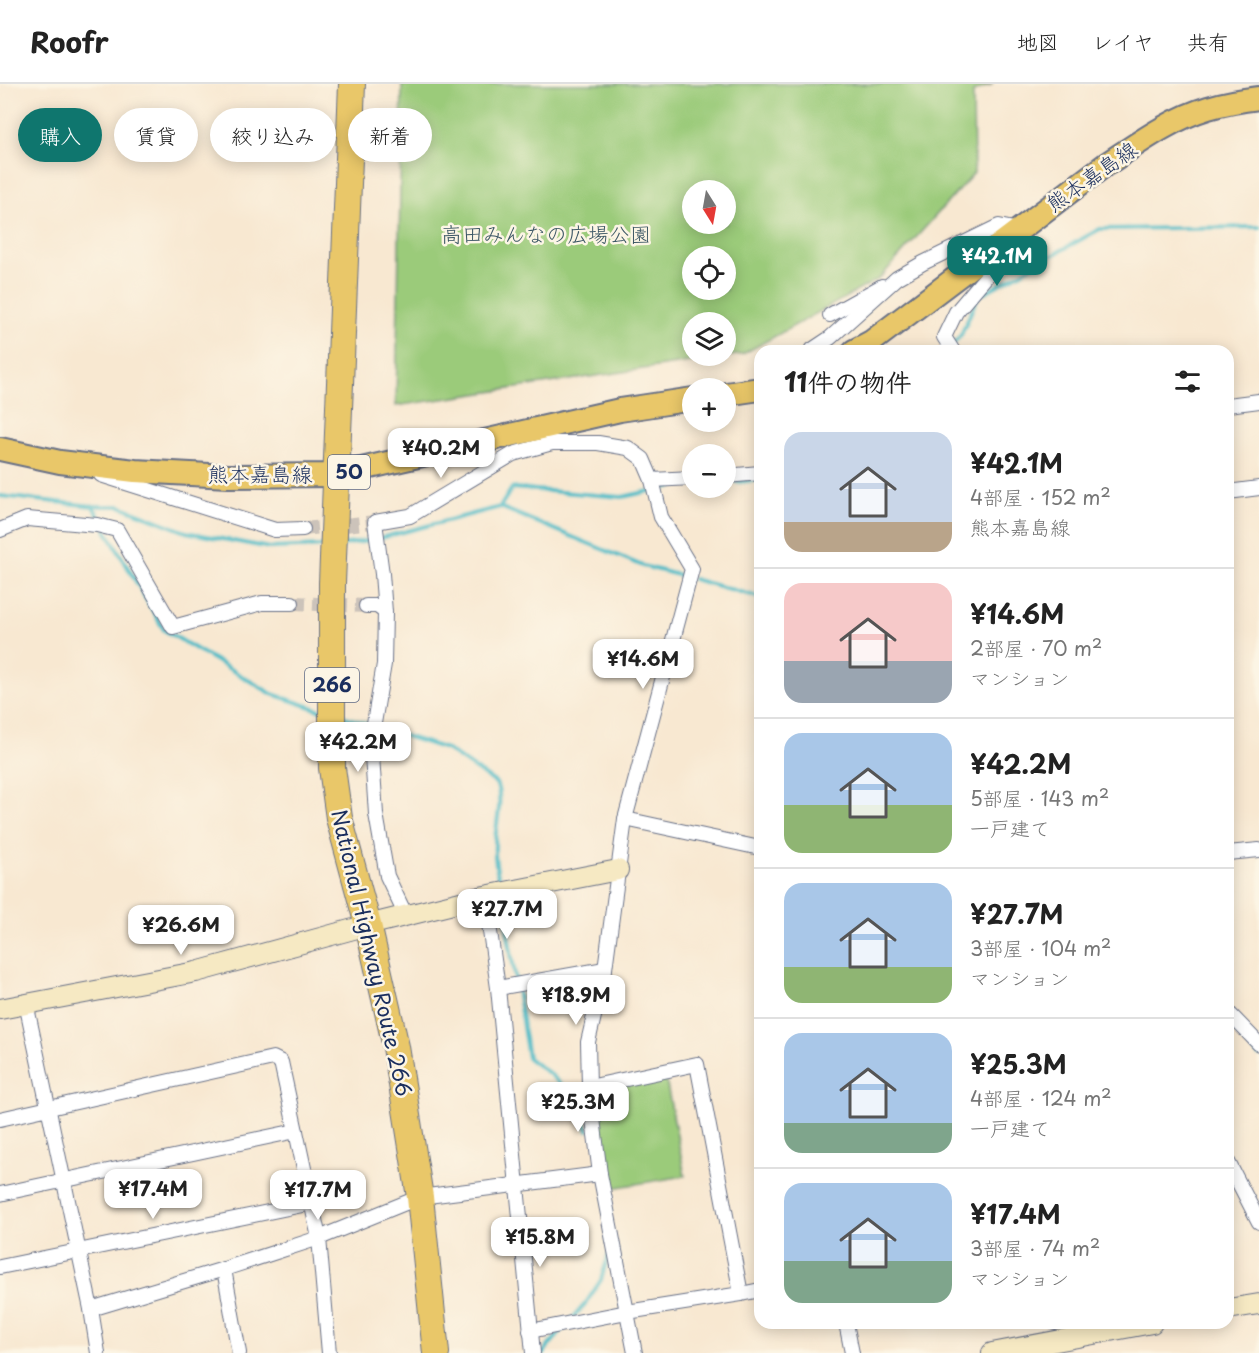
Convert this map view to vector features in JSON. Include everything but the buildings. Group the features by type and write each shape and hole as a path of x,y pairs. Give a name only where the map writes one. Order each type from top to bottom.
{"highway":[{"name":"National Highway Route 266","path":"352,84 335,475 332,583 332,768 339,818 368,925 396,1047 420,1197 436,1353"}],"main road":[{"name":"熊本嘉島線","path":"865,345 1105,165 1180,119 1206,108 1259,98"},
{"path":"736,393 754,390"},
{"name":"熊本嘉島線","path":"0,449 60,462 135,471 216,475 335,475 620,410 682,401"}],"street":[{"path":"830,315 923,263 999,226 1019,230 1014,252 990,272 956,312 944,337 949,345"},
{"path":"820,345 868,306 897,278"},
{"path":"1234,404 1259,401"},
{"path":"406,916 387,876 375,803 371,741 384,664 385,612 375,522 410,516 513,454 552,443 598,443 628,448 644,459 661,517 692,569 625,819 605,969 588,1042 589,1088 600,1174 635,1353"},
{"path":"60,462 275,530 303,529"},
{"path":"736,475 754,474"},
{"path":"652,480 682,479"},
{"path":"1234,491 1259,488"},
{"path":"0,530 27,519 97,525 117,530 173,627 262,603 292,603"},
{"path":"366,606 377,606 385,612"},
{"path":"625,819 754,847"},
{"path":"1234,852 1259,850"},
{"path":"0,1009 196,972 485,896 618,870"},
{"path":"485,896 498,988 533,1353"},
{"path":"498,988 605,969"},
{"path":"26,1003 91,1309 98,1353"},
{"path":"1234,1018 1259,1044"},
{"path":"0,1119 273,1058 281,1062 319,1238 329,1353"},
{"path":"589,1088 697,1064 741,1294"},
{"path":"0,1194 296,1131"},
{"path":"91,1309 319,1238 420,1197 600,1174"},
{"path":"1234,1174 1259,1222"},
{"path":"0,1267 312,1203"},
{"path":"224,1269 239,1353"},
{"path":"530,1331 754,1291"},
{"path":"1234,1308 1259,1305"},
{"path":"847,1329 852,1353"},
{"path":"992,1353 1092,1329"}],"green space":[{"name":"高田みんなの広場公園","path":"402,84 993,84 973,92 974,173 879,279 759,345 754,345 754,348 736,355 736,312 682,312 682,363 396,406 401,162 432,162 432,108 402,108"},
{"path":"665,1075 685,1176 606,1189 591,1087"}],"waterway":[{"path":"953,344 961,335 978,296 1100,229 1259,227"},
{"path":"736,482 754,480"},
{"path":"500,507 512,488 622,497 673,486"},
{"path":"0,496 93,506 102,523"},
{"path":"94,506 120,506 186,532 270,548 326,546"},
{"path":"380,538 500,507 643,566 686,577"},
{"path":"106,530 164,630 272,694 323,711"},
{"path":"342,545 373,540"},
{"path":"693,579 754,596"},
{"path":"342,716 446,749 496,783 499,805 495,855 500,886"},
{"path":"502,900 516,981"},
{"path":"517,988 528,1058 563,1087 588,1130"},
{"path":"1234,1027 1259,1056"},
{"path":"572,1319 601,1280 610,1250"},
{"path":"543,1353 563,1329"}],"tunnel":[{"path":"303,529 375,522"},
{"path":"292,603 366,606"}]}
